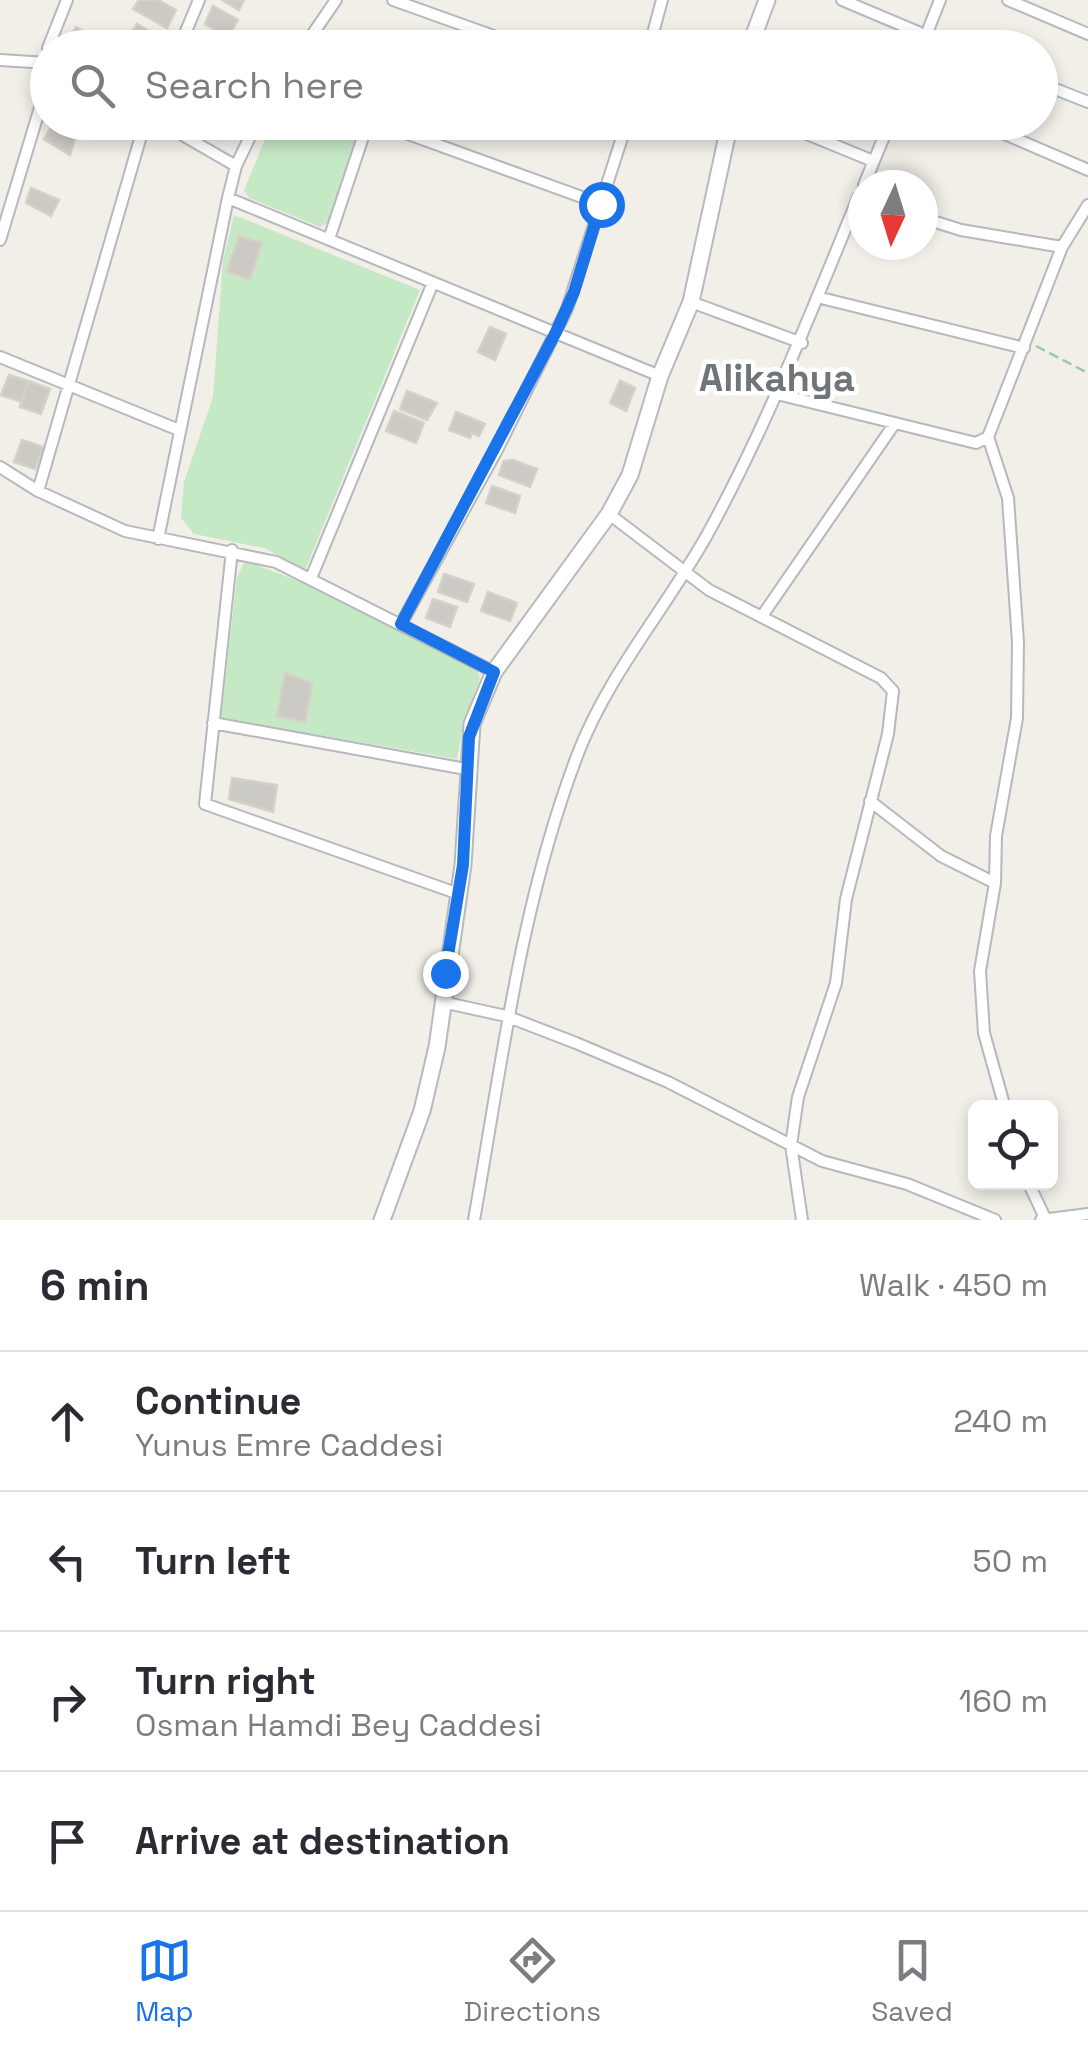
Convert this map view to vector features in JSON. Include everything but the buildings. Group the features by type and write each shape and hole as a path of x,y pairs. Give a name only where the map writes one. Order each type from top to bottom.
{"street":[{"path":"55,30 67,0"},
{"path":"186,30 199,0"},
{"path":"316,30 336,0"},
{"path":"394,0 477,30"},
{"path":"654,30 662,0"},
{"path":"756,30 767,0"},
{"path":"928,30 940,0"},
{"path":"1008,0 1088,34"},
{"path":"846,1 914,30"},
{"path":"0,60 30,62"},
{"path":"1058,90 1088,102"},
{"path":"0,240 30,140"},
{"path":"38,491 140,140"},
{"path":"191,140 236,166"},
{"path":"158,539 228,198 236,166 248,140"},
{"path":"329,240 365,140"},
{"path":"422,140 601,204"},
{"path":"401,624 556,332 574,292 621,140"},
{"path":"382,1220 426,1098 459,894 472,724 494,672 609,514 630,475 660,376 691,302 726,140"},
{"path":"822,140 873,161"},
{"path":"870,170 882,140"},
{"path":"1019,140 1088,170"},
{"path":"228,198 432,286 660,376"},
{"path":"1003,1100 980,1000 986,922 996,883 996,836 1017,718 1018,642 1008,498 988,437 1062,247 1088,204"},
{"path":"938,223 1062,247"},
{"path":"474,1220 506,1016 542,864 576,756 607,693 684,574 777,394 848,226"},
{"path":"311,578 432,286"},
{"path":"818,298 1026,345"},
{"path":"691,302 802,342"},
{"path":"0,357 179,430"},
{"path":"777,394 976,443 988,437"},
{"path":"762,616 895,423"},
{"path":"0,467 38,491 125,531 261,556 494,672"},
{"path":"609,514 684,574 890,685 892,708 846,899 836,983 800,1086 791,1145 802,1220"},
{"path":"232,550 205,804 459,894"},
{"path":"213,724 466,769"},
{"path":"870,801 964,870 996,883"},
{"path":"442,1002 506,1016 668,1082 822,1160 907,1184 995,1220"},
{"path":"1031,1190 1044,1219 1088,1214"}],"path":[{"path":"1026,345 1088,373"}],"green space":[{"path":"265,140 354,140 328,223 320,227 249,198 244,190"},
{"path":"234,215 420,290 305,570 264,548 194,534 181,518 184,482 213,397 223,261"},
{"path":"245,561 320,589 477,670 480,679 464,720 457,759 221,718 237,577"}],"district":[{"name":"Alikahya","path":"777,378"}],"route":[{"path":"445,973 463,865 469,737 494,672 401,624 556,332 582,270 601,204"}]}
